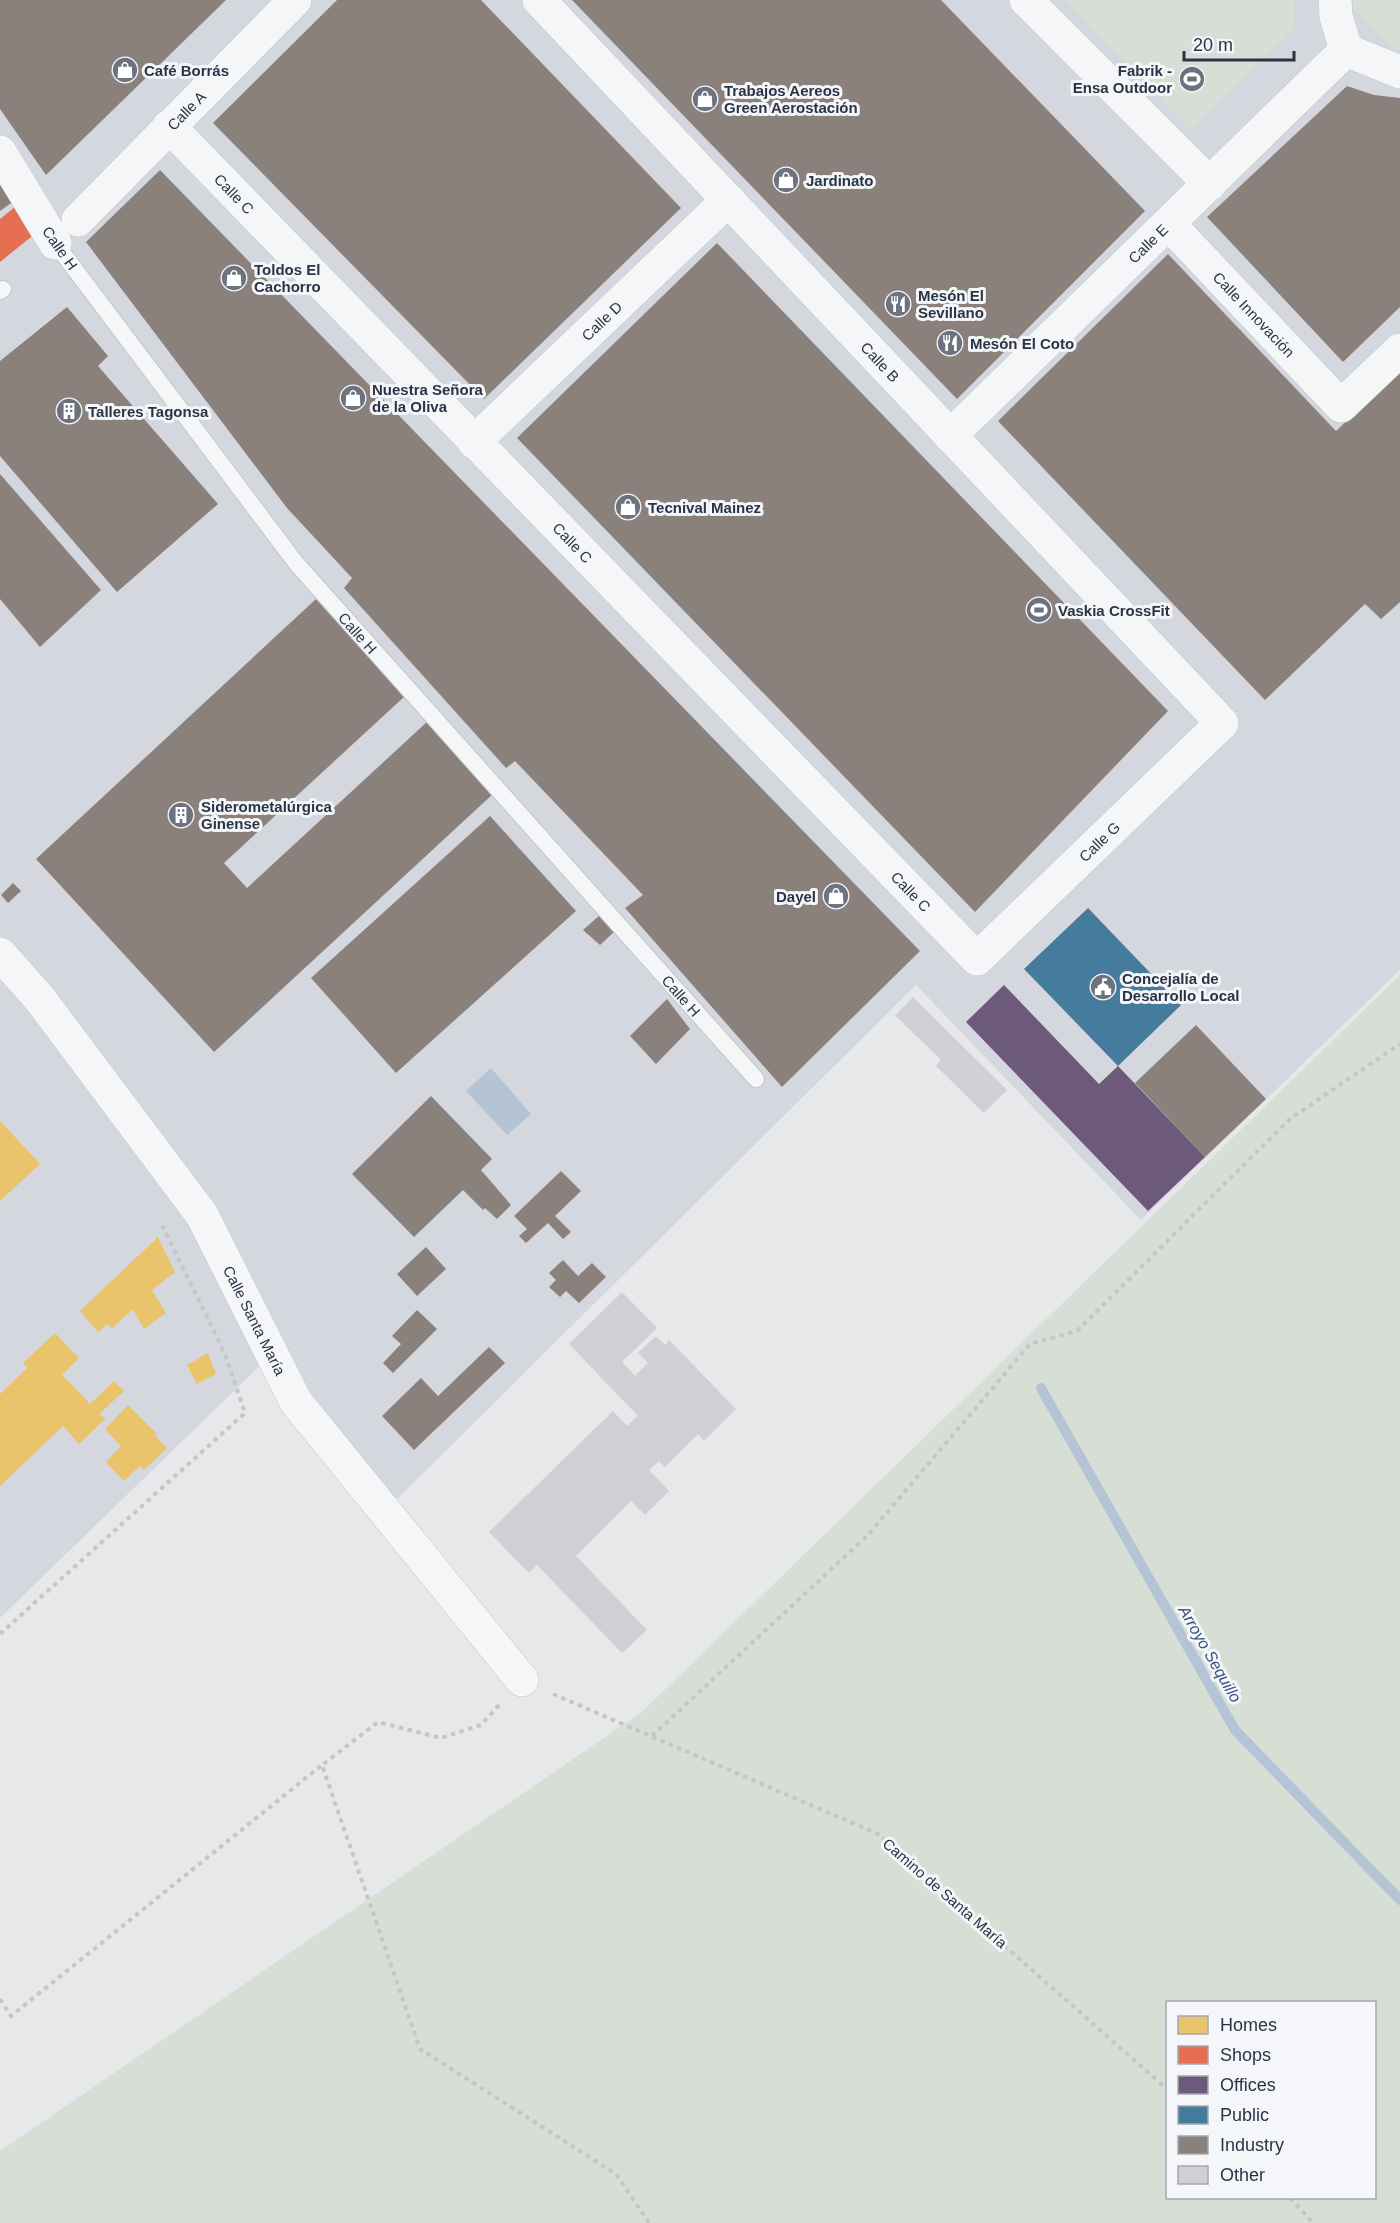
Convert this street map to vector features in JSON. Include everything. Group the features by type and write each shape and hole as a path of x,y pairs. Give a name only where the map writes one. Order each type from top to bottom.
{"street":[{"name":"Calle A","path":"78,220 296,0"},
{"name":"Calle B","path":"539,0 1222,723"},
{"path":"1026,0 1210,184"},
{"path":"1335,0 1336,16 1346,50 1400,72"},
{"name":"Calle E","path":"950,436 1346,50"},
{"name":"Calle C","path":"170,126 977,959"},
{"name":"Calle H","path":"0,152 55,243"},
{"name":"Calle D","path":"474,441 728,200"},
{"name":"Calle Innovación","path":"1169,224 1341,406 1400,350"},
{"name":"Calle G","path":"977,959 1222,723"},
{"name":"Calle Santa María","path":"0,954 40,999 202,1215 296,1402 522,1680"}],"lane":[{"name":"Calle H","path":"55,243 296,563 756,1079"}],"path":[{"path":"652,1736 867,1536 1030,1344 1077,1331 1291,1118 1400,1044"},
{"path":"0,1634 245,1413 225,1354 158,1217"},
{"name":"Camino de Santa María","path":"522,1680 878,1834 1166,2089"},
{"path":"0,1999 11,2016 378,1722 441,1738 481,1725 522,1680"},
{"path":"322,1765 420,2049 616,2175 649,2223"},
{"path":"1291,2199 1313,2223"}],"shaded area":[{"path":"0,0 1400,0 1400,970 1141,1220 916,985 384,1512 271,1355 0,1618"},
{"name":"Fabrik - Ensa Outdoor","path":"1065,0 1294,0 1295,28 1190,130"},
{"path":"1353,0 1400,0 1400,48 1395,49 1353,8"},
{"path":"1400,975 1400,2223 0,2223 0,2151 642,1712"}],"water":[{"path":"491,1068 531,1114 507,1135 466,1091"}],"building: Homes":[{"path":"0,1121 40,1164 0,1201"},
{"path":"158,1237 175,1272 152,1290 166,1313 144,1329 133,1309 112,1328 107,1324 98,1332 80,1311"},
{"path":"55,1333 79,1358 62,1375 90,1404 114,1381 124,1391 99,1414 105,1419 79,1444 63,1426 0,1486 0,1394 27,1368 23,1363"},
{"path":"208,1353 216,1374 197,1384 187,1365"},
{"path":"128,1405 157,1434 155,1436 167,1448 144,1470 140,1466 124,1481 106,1462 121,1446 105,1429"}],"building: Shops":[{"path":"15,207 36,233 0,262 0,219"}],"building: Offices":[{"path":"1004,985 1099,1084 1118,1066 1205,1157 1148,1211 966,1022"}],"building: Public":[{"name":"Concejalía de Desarrollo Local","path":"1088,908 1181,1005 1118,1066 1024,969"}],"building: Industry":[{"path":"0,0 226,0 46,175 0,109"},
{"path":"337,0 481,0 681,208 484,399 213,123"},
{"path":"572,0 941,0 1145,211 957,399"},
{"path":"1347,86 1374,95 1400,98 1400,307 1343,362 1207,217"},
{"path":"0,167 21,196 0,211"},
{"path":"160,170 920,951 782,1087 625,908 643,895 515,761 506,768 344,588 352,578 287,508 86,242"},
{"path":"717,243 1168,711 975,912 517,438"},
{"path":"1168,254 1336,431 1400,370 1400,602 1381,619 1365,604 1265,700 998,421"},
{"name":"Talleres Tagonsa","path":"67,307 108,356 98,366 218,504 117,592 0,456 0,361"},
{"path":"0,474 101,590 40,647 0,599"},
{"name":"Siderometalúrgica Ginense","path":"316,599 405,696 224,863 247,888 428,721 494,793 214,1052 36,859"},
{"path":"490,816 576,911 396,1073 311,978"},
{"path":"13,883 21,891 8,903 1,895"},
{"path":"600,915 614,932 600,945 583,930"},
{"path":"667,999 690,1029 656,1064 630,1036"},
{"path":"1196,1025 1266,1099 1205,1157 1135,1083"},
{"path":"431,1096 492,1159 481,1170 511,1205 497,1219 485,1208 483,1210 463,1190 414,1237 352,1174"},
{"path":"561,1171 581,1191 555,1216 571,1232 563,1239 548,1223 526,1243 519,1236 527,1229 514,1216"},
{"path":"426,1247 446,1269 417,1296 397,1274"},
{"path":"563,1260 578,1276 592,1263 606,1277 579,1303 566,1291 560,1297 549,1287 556,1280 549,1273"},
{"path":"417,1310 437,1329 393,1373 383,1363 401,1344 392,1336"},
{"path":"489,1347 505,1363 414,1450 382,1416 421,1378 438,1396"}],"building: Other":[{"path":"913,997 1007,1090 984,1113 936,1066 941,1060 895,1015"},
{"path":"622,1292 657,1328 622,1362 635,1376 648,1363 638,1353 656,1336 665,1345 669,1340 736,1409 704,1441 698,1434 665,1467 659,1461 649,1470 669,1491 645,1515 631,1501 576,1556 647,1630 622,1653 537,1565 529,1573 489,1532 613,1411 627,1426 638,1416 569,1344"}],"waterway":[{"name":"Arroyo Sequillo","path":"1041,1388 1235,1730 1400,1900"}],"place":[{"name":"Café Borrás","path":"125,70"},
{"name":"Fabrik - Ensa Outdoor","path":"1192,79"},
{"name":"Trabajos Aereos Green Aerostación","path":"705,99"},
{"name":"Jardinato","path":"786,180"},
{"name":"Toldos El Cachorro","path":"234,278"},
{"name":"Mesón El Sevillano","path":"898,304"},
{"name":"Mesón El Coto","path":"950,343"},
{"name":"Nuestra Señora de la Oliva","path":"353,398"},
{"name":"Talleres Tagonsa","path":"69,411"},
{"name":"Tecnival Mainez","path":"628,507"},
{"name":"Vaskia CrossFit","path":"1039,610"},
{"name":"Siderometalúrgica Ginense","path":"181,815"},
{"name":"Dayel","path":"836,896"},
{"name":"Concejalía de Desarrollo Local","path":"1103,987"}]}
